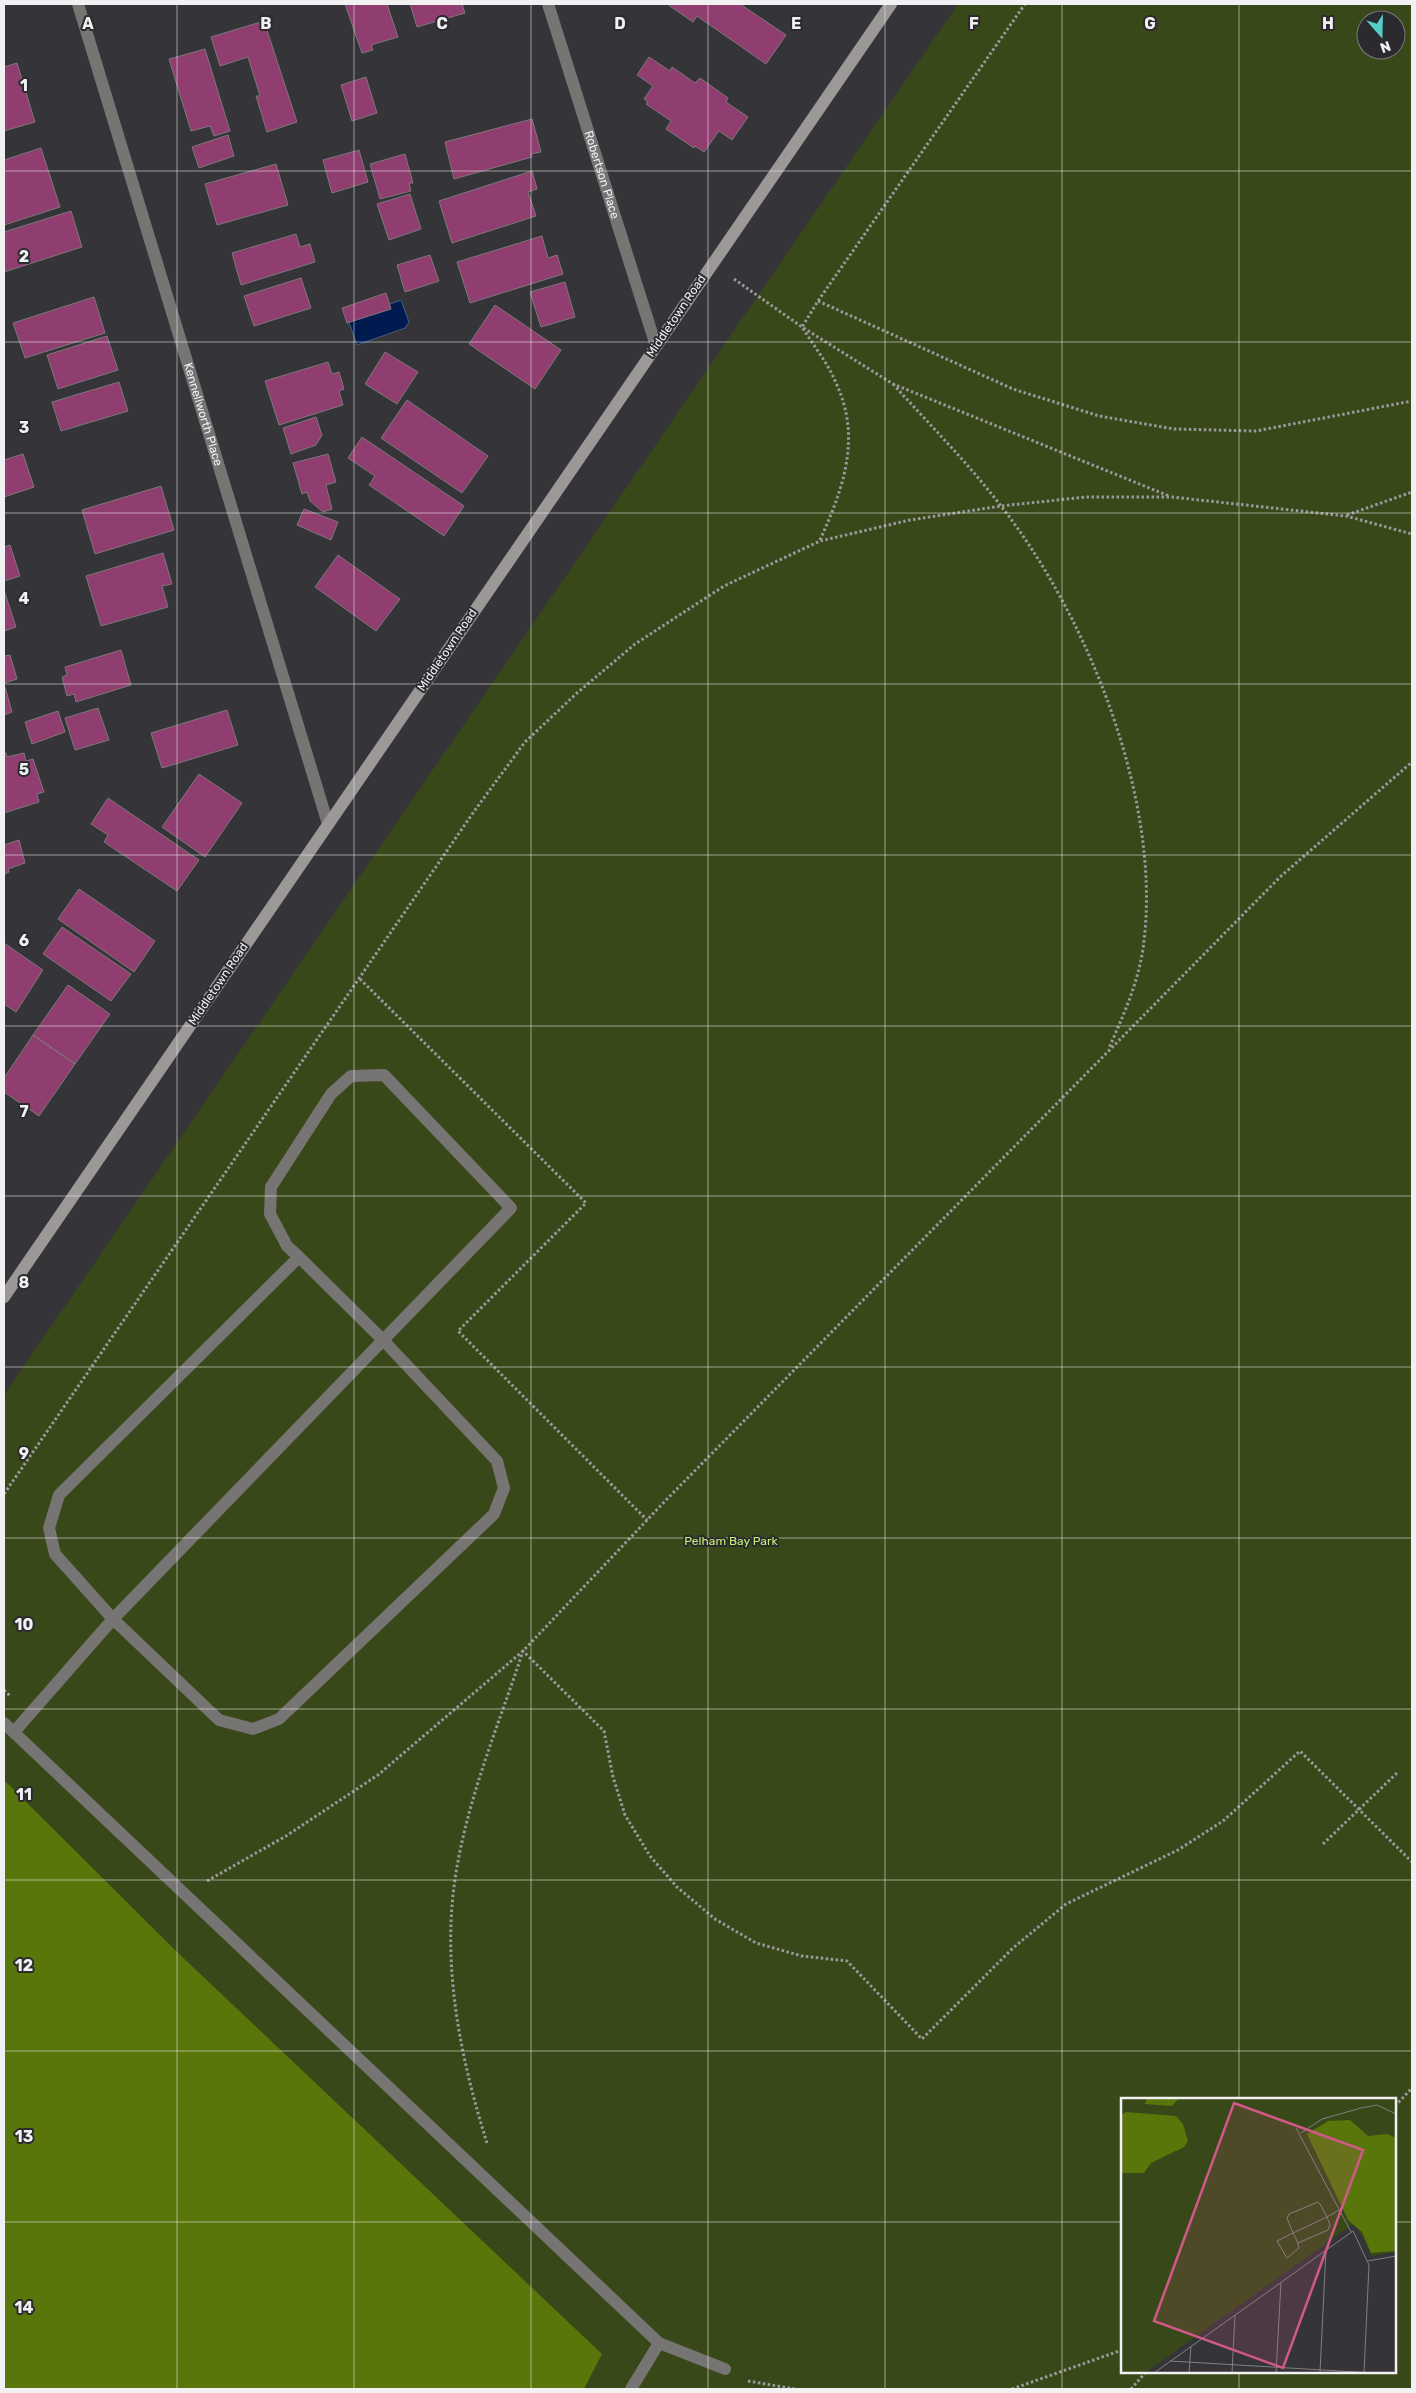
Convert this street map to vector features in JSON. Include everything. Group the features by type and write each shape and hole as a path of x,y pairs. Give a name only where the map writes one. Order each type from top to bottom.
{"street":[{"name":"Kennellworth Place","path":"78,4 328,824"},
{"name":"Robertson Place","path":"548,4 656,346"},
{"name":"Middletown Road","path":"5,1292 891,4"},
{"path":"14,1732 113,1619 384,1340 511,1208 384,1075 351,1076 330,1094 271,1187 270,1214 287,1246 299,1257 384,1340 497,1461 504,1488 494,1514 279,1720 253,1729 219,1720 113,1619 55,1554 49,1528 58,1495 299,1257"},
{"path":"4,1723 659,2343 724,2370"},
{"path":"632,2389 659,2343"}],"path":[{"path":"802,327 818,301 1025,4"},
{"path":"713,263 802,327 893,384 1172,497"},
{"path":"818,301 1013,389 1099,416 1174,430 1256,430 1412,401"},
{"path":"802,327 836,383 847,417 849,456 838,500 820,541"},
{"path":"893,384 1001,506 1037,560 1084,641 1122,742 1142,825 1148,884 1144,943 1131,998 1108,1051"},
{"path":"1346,516 1412,492"},
{"path":"4,1494 525,742 577,693 635,644 724,586 820,541 910,520 1001,506 1086,497 1172,497 1346,516 1412,534"},
{"path":"185,1893 286,1836 378,1775 523,1651 647,1520 1280,877 1412,762"},
{"path":"360,979 586,1203 458,1331 647,1520"},
{"path":"523,1651 604,1731 613,1776 625,1815 650,1856 677,1887 715,1919 756,1943 802,1956 847,1961 922,2039 1013,1948 1066,1904 1178,1850 1223,1821 1300,1751 1412,1862"},
{"path":"490,2151 480,2120 455,2004 450,1940 456,1874 469,1811 523,1651"},
{"path":"1323,1844 1398,1772"},
{"path":"1396,2105 1412,2088"},
{"path":"1012,2389 1121,2350"},
{"path":"724,2370 753,2383 794,2389"},
{"path":"1131,2389 1145,2373"}],"green space":[{"name":"Pelham Bay Park","path":"958,4 1412,4 1412,2389 4,2389 4,1395"},
{"path":"4,1780 176,1951 602,2354 584,2389 4,2389"}],"water":[{"path":"401,300 409,322 405,328 357,345 348,320"}],"building":[{"path":"345,4 387,4 398,37 371,45 373,50 362,53"},
{"path":"410,4 462,4 465,13 417,27"},
{"path":"667,4 740,4 786,35 766,64 697,16 693,22"},
{"path":"264,21 297,122 267,132 256,96 260,96 248,57 220,66 211,37"},
{"path":"205,49 230,131 214,136 210,126 191,131 169,59"},
{"path":"649,57 670,71 672,67 695,83 700,78 728,98 726,102 748,117 732,140 719,131 704,152 695,146 694,148 666,129 671,121 646,104 648,102 644,99 653,86 637,75"},
{"path":"17,63 35,122 4,131 4,67"},
{"path":"366,77 377,113 352,121 341,85"},
{"path":"532,119 541,152 531,154 532,157 454,179 445,142"},
{"path":"228,135 234,156 199,168 192,147"},
{"path":"41,148 60,207 4,225 4,160"},
{"path":"359,150 368,182 332,193 323,160"},
{"path":"405,154 413,183 409,183 411,191 380,199 370,164"},
{"path":"276,164 288,205 217,225 205,184"},
{"path":"532,171 537,189 528,192 536,216 452,243 439,201"},
{"path":"410,194 421,229 389,240 377,204"},
{"path":"71,211 82,247 4,272 4,232"},
{"path":"296,234 300,247 310,244 315,262 241,285 232,253"},
{"path":"542,236 548,258 557,255 563,274 470,303 457,262"},
{"path":"430,255 439,281 405,292 397,265"},
{"path":"301,278 311,308 254,326 244,296"},
{"path":"565,282 575,317 541,327 530,292"},
{"path":"386,293 391,309 347,323 342,308"},
{"path":"94,297 105,333 25,358 13,323"},
{"path":"495,305 561,350 535,389 469,344"},
{"path":"107,336 118,370 58,389 47,355"},
{"path":"385,352 418,372 397,404 365,384"},
{"path":"328,362 332,374 339,372 344,389 339,391 343,405 279,425 265,381"},
{"path":"119,382 128,411 61,431 52,402"},
{"path":"407,400 488,456 462,493 381,438"},
{"path":"316,417 322,435 316,445 291,454 283,428"},
{"path":"362,437 464,506 444,536 369,485 375,476 348,458"},
{"path":"23,454 34,487 4,497 4,460"},
{"path":"328,454 336,482 326,485 332,509 323,512 310,501 307,492 302,494 293,463"},
{"path":"161,486 174,530 95,554 82,510"},
{"path":"304,509 338,522 331,540 297,525"},
{"path":"10,545 20,576 4,581 4,547"},
{"path":"163,553 172,584 162,586 168,607 101,626 86,576"},
{"path":"338,555 400,599 376,631 315,587"},
{"path":"4,590 16,627 4,631"},
{"path":"121,650 131,685 76,702 74,694 67,696 62,677 67,675 65,667"},
{"path":"10,655 17,679 4,683 4,656"},
{"path":"4,688 12,712 4,715"},
{"path":"98,708 109,740 75,750 65,718"},
{"path":"227,710 238,745 162,768 151,733"},
{"path":"58,711 65,732 32,744 25,722"},
{"path":"4,753 6,753 7,757 24,753 26,761 33,759 44,792 37,794 39,802 4,813"},
{"path":"199,774 242,803 205,857 162,827"},
{"path":"108,798 199,860 177,891 104,842 108,835 91,824"},
{"path":"19,840 25,863 8,869 9,872 4,874 4,845"},
{"path":"79,889 155,941 134,972 58,919"},
{"path":"62,927 131,974 111,1001 43,954"},
{"path":"4,943 43,970 16,1012 4,1004"},
{"path":"68,985 110,1014 75,1064 33,1035"},
{"path":"33,1035 75,1064 39,1116 4,1092 4,1078"}]}
